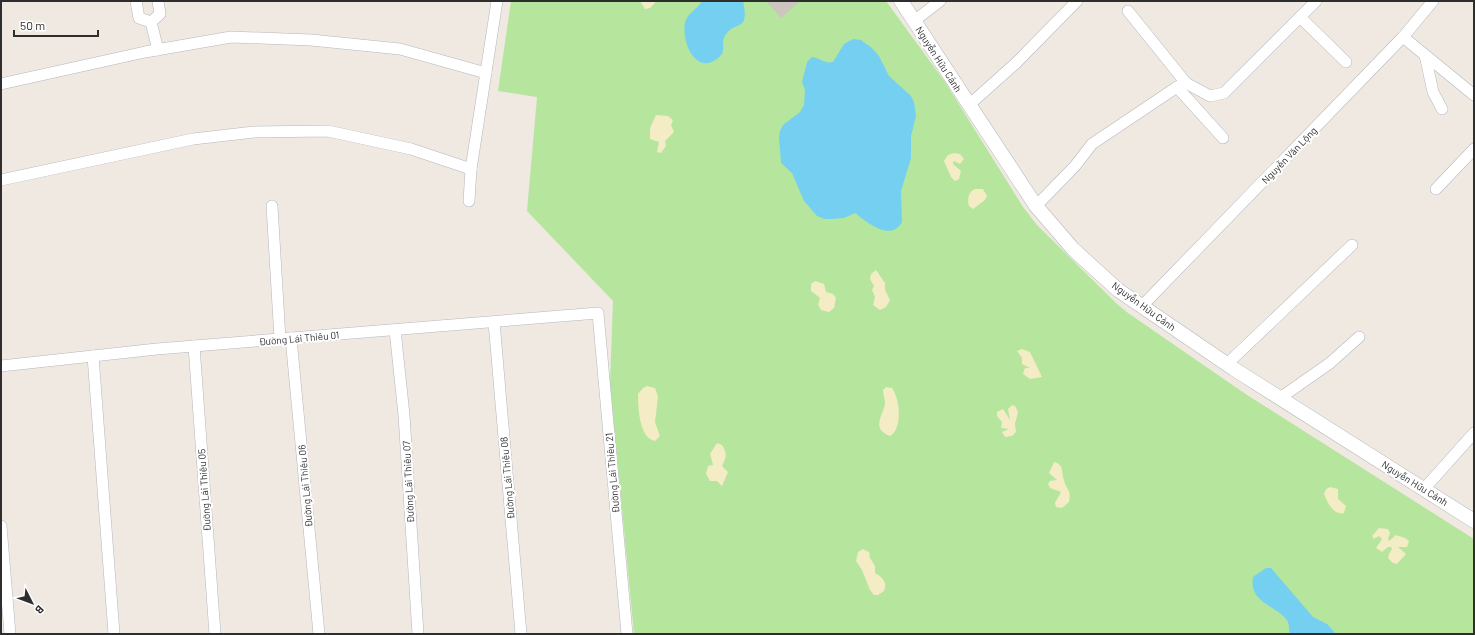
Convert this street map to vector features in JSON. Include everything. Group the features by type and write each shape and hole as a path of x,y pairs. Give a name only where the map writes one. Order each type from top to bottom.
{"street":[{"path":"136,1 139,18 151,22"},
{"path":"151,22 160,14 158,1"},
{"path":"469,201 471,169 497,1"},
{"name":"Nguyễn Hữu Cảnh","path":"901,1 1036,206 1073,249 1118,290 1226,364 1474,521"},
{"path":"914,21 940,1"},
{"path":"969,105 1016,63 1076,1"},
{"path":"1181,85 1210,96 1224,93 1316,1"},
{"name":"Nguyễn Văn Lộng","path":"1142,306 1403,37 1433,1"},
{"path":"1128,11 1181,85 1223,138"},
{"path":"1300,17 1346,62"},
{"path":"151,22 158,50"},
{"path":"1,84 158,50 231,37 311,40 400,49 486,73"},
{"path":"1403,37 1474,95"},
{"path":"1425,55 1433,92 1442,109"},
{"path":"1036,206 1075,166 1092,144 1181,85"},
{"path":"1,180 193,139 254,132 328,131 411,149 471,169"},
{"path":"1436,189 1474,149"},
{"name":"Đường Lái Thiêu 06","path":"272,206 285,339 319,634"},
{"path":"1226,364 1352,244"},
{"name":"Đường Lái Thiêu 01","path":"1,366 194,346 598,313"},
{"name":"Đường Lái Thiêu 21","path":"598,313 627,634"},
{"name":"Đường Lái Thiêu 08","path":"494,322 521,634"},
{"name":"Đường Lái Thiêu 07","path":"395,330 404,415 418,634"},
{"path":"1280,398 1330,363 1359,337"},
{"name":"Đường Lái Thiêu 05","path":"194,346 215,634"},
{"path":"93,356 114,634"},
{"path":"1424,489 1474,434"},
{"path":"1,526 10,634"}],"green space":[{"path":"511,1 886,1 945,82 1023,207 1037,225 1117,304 1247,395 1474,539 1474,634 634,634 610,383 613,301 527,211 537,97 498,91"}],"sand":[{"path":"640,1 655,1 655,3 650,8 645,9"},
{"path":"656,115 668,116 673,120 671,125 674,132 665,141 666,146 661,153 657,152 659,142 650,139 650,128"},
{"path":"954,153 960,154 964,159 960,164 954,161 953,162 953,164 961,171 959,179 955,181 951,177 944,161 948,155"},
{"path":"975,189 983,189 987,196 985,200 973,209 969,206 968,199 969,194"},
{"path":"876,270 885,283 885,290 890,300 886,307 880,310 873,305 875,297 872,290 874,286 870,279 871,274"},
{"path":"815,281 824,284 826,292 833,294 836,298 834,308 829,312 821,310 818,305 820,298 811,291 811,284"},
{"path":"1022,349 1030,352 1042,377 1030,379 1023,374 1025,368 1030,368 1022,364 1022,358 1017,351"},
{"path":"647,386 655,388 658,397 655,422 660,436 655,441 650,439 646,434 640,421 638,394"},
{"path":"886,387 892,388 895,393 899,414 897,427 890,436 884,433 879,425 885,403 883,390"},
{"path":"1012,405 1015,406 1018,412 1015,424 1016,432 1012,436 1005,437 1002,432 1009,429 1001,428 1002,422 997,416 997,412 1003,409 1010,420 1008,409"},
{"path":"717,443 722,445 726,453 722,466 728,472 722,486 717,481 710,481 706,474 708,466 713,465 710,454"},
{"path":"1054,462 1060,465 1062,469 1063,477 1070,495 1069,502 1062,508 1056,507 1055,503 1061,492 1050,488 1048,484 1050,481 1057,480 1049,473"},
{"path":"1330,487 1338,489 1338,499 1346,506 1344,513 1337,512 1331,508 1327,501 1324,494 1326,489"},
{"path":"1379,528 1388,529 1390,533 1388,539 1389,541 1396,535 1409,541 1407,547 1398,547 1406,554 1397,564 1393,563 1388,558 1392,549 1391,547 1388,547 1382,552 1376,548 1382,539 1379,536 1374,539 1372,536"},
{"path":"863,549 869,552 870,558 875,566 875,573 885,582 884,591 878,595 874,595 870,590 862,570 856,561 858,552"}],"water":[{"path":"702,1 743,1 745,11 745,18 743,22 729,31 724,38 722,54 714,61 706,63 699,61 693,56 686,41 684,32 686,20"},
{"path":"853,39 861,40 872,48 879,56 889,76 911,96 914,102 916,116 911,136 911,158 901,191 902,222 897,228 891,231 871,225 855,213 844,218 825,219 817,216 804,201 792,173 781,163 779,138 780,131 783,125 800,112 804,105 805,90 802,82 807,62 812,57 827,62 833,62 844,44"},
{"path":"1266,568 1271,568 1313,617 1327,624 1336,634 1290,634 1288,622 1284,617 1266,604 1255,593 1253,577"}],"building":[{"path":"766,1 800,1 781,18"}]}
